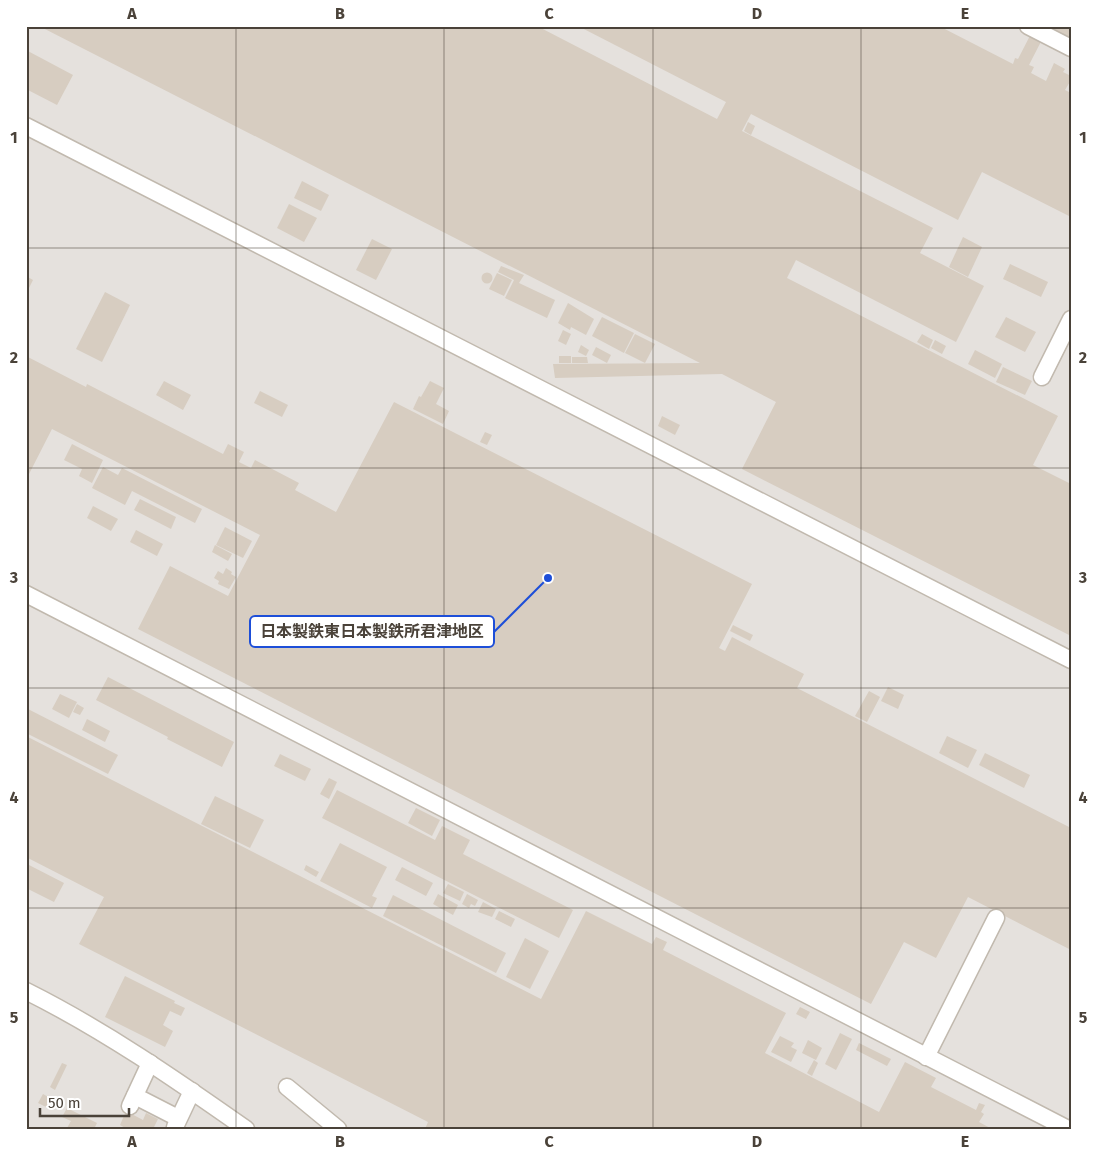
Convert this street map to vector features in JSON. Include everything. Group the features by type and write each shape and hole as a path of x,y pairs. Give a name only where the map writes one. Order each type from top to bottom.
{"lane":[{"path":"1028,26 1071,48"},
{"path":"26,126 1071,660"},
{"path":"1042,377 1071,319"},
{"path":"26,594 1068,1129"},
{"path":"926,1057 996,918"},
{"path":"26,991 66,1011 150,1062 246,1129"},
{"path":"150,1062 133,1101 176,1124 192,1091"},
{"path":"287,1086 338,1129"}],"shaded area":[{"path":"26,26 1071,26 1071,1129 26,1129"}],"building":[{"path":"39,26 537,26 717,119 726,102 578,26 939,26 1013,64 1015,58 1018,59 1035,26 1049,26 1029,65 1034,67 1031,73 1046,81 1054,63 1065,69 1063,72 1071,76 1071,80 1065,90 1071,93 1071,217 982,172 958,220 751,114 742,131 933,228 920,253 984,286 956,342 796,260 787,278 1058,416 1033,465 1071,484 1071,636 742,469 776,402 722,374 555,378 553,364 700,363"},
{"path":"1052,26 1064,26 1071,29 1071,48 1047,36"},
{"path":"26,50 73,75 57,105 26,89"},
{"path":"748,122 755,126 751,135 744,131"},
{"path":"302,181 329,195 321,211 294,198"},
{"path":"289,204 317,218 304,242 277,228"},
{"path":"963,237 982,247 968,277 949,267"},
{"path":"372,239 392,249 376,280 356,270"},
{"path":"1010,264 1048,282 1041,297 1003,279"},
{"path":"501,266 524,275 519,283 555,300 547,318 505,298 514,280 498,272"},
{"path":"487,272 493,278 487,284 481,278"},
{"path":"497,273 512,280 504,296 489,289"},
{"path":"26,276 33,280 26,294"},
{"path":"105,292 130,305 102,362 76,349"},
{"path":"568,303 594,319 586,335 571,327 570,330 558,323"},
{"path":"602,317 634,333 624,353 592,336"},
{"path":"1006,317 1036,332 1025,352 995,337"},
{"path":"563,330 571,334 566,345 558,341"},
{"path":"635,334 655,344 645,363 625,353"},
{"path":"922,334 933,340 929,349 917,342"},
{"path":"935,340 946,346 942,354 931,348"},
{"path":"581,345 589,350 586,356 578,352"},
{"path":"596,347 611,355 607,363 592,355"},
{"path":"975,350 1002,364 995,378 968,364"},
{"path":"26,356 86,387 87,384 223,454 228,444 244,452 239,462 251,468 255,460 299,483 295,490 336,512 394,402 752,584 719,648 725,651 732,637 804,674 797,688 1071,828 1071,950 968,897 936,958 904,942 871,1004 138,629 170,566 228,596 260,535 52,429 28,476 26,475"},
{"path":"559,356 571,356 571,363 559,363"},
{"path":"572,357 587,357 588,363 572,363"},
{"path":"1003,367 1032,381 1025,395 996,382"},
{"path":"164,381 191,395 183,410 156,395"},
{"path":"430,381 444,388 436,404 449,411 443,424 413,409 419,396 421,397"},
{"path":"260,391 288,405 282,417 254,403"},
{"path":"662,416 680,425 675,435 658,426"},
{"path":"485,432 492,435 487,445 480,442"},
{"path":"72,444 103,460 92,483 79,476 82,469 64,460"},
{"path":"103,467 118,475 122,468 202,509 195,523 132,491 125,505 92,488"},
{"path":"140,499 176,517 171,529 134,510"},
{"path":"93,506 118,519 111,531 87,518"},
{"path":"225,527 252,541 243,558 216,545"},
{"path":"136,530 163,544 157,556 130,542"},
{"path":"215,545 232,554 228,561 212,552"},
{"path":"226,568 236,577 229,589 218,584 219,581 214,578 218,571 223,574"},
{"path":"733,625 753,635 750,641 730,631"},
{"path":"108,677 234,742 222,767 96,700"},
{"path":"888,687 904,695 898,709 881,701"},
{"path":"869,691 880,697 867,722 855,716"},
{"path":"60,694 77,702 69,718 52,709"},
{"path":"77,704 84,708 80,715 73,712"},
{"path":"26,708 118,755 108,774 26,733"},
{"path":"87,719 110,731 105,742 82,730"},
{"path":"26,736 541,999 586,911 652,944 656,937 667,942 663,950 786,1013 765,1053 879,1112 905,1062 936,1078 931,1087 976,1110 979,1103 985,1105 981,1112 984,1114 979,1122 992,1129 425,1129 428,1122 79,944 104,897 26,857"},
{"path":"947,736 977,750 968,768 939,753"},
{"path":"985,753 1030,775 1024,788 979,765"},
{"path":"280,754 311,769 305,781 274,766"},
{"path":"329,778 337,782 329,799 320,794"},
{"path":"337,790 435,840 442,826 470,840 463,854 573,910 559,938 322,818"},
{"path":"215,796 264,820 250,848 201,824"},
{"path":"416,808 440,820 432,836 408,823"},
{"path":"340,843 387,867 372,896 377,898 372,908 320,881"},
{"path":"29,865 64,883 54,902 26,888 26,870"},
{"path":"306,865 319,872 316,877 304,870"},
{"path":"402,867 433,883 426,896 395,880"},
{"path":"448,884 464,892 460,901 443,893"},
{"path":"438,894 458,905 453,915 433,904"},
{"path":"467,894 478,900 475,906 471,904 469,908 462,904"},
{"path":"393,895 506,953 496,973 383,916"},
{"path":"483,902 496,909 492,917 478,912"},
{"path":"499,911 515,919 511,927 495,919"},
{"path":"525,938 549,951 530,989 506,977"},
{"path":"125,976 185,1008 181,1016 170,1011 163,1025 173,1031 165,1047 105,1017"},
{"path":"800,1007 810,1012 806,1019 796,1014"},
{"path":"840,1033 852,1039 836,1070 825,1064"},
{"path":"780,1036 794,1043 791,1047 797,1050 791,1062 771,1052"},
{"path":"808,1040 822,1048 816,1060 802,1053"},
{"path":"859,1043 891,1059 887,1066 856,1050"},
{"path":"814,1060 818,1063 812,1076 807,1073"},
{"path":"62,1063 67,1065 55,1090 50,1087"},
{"path":"43,1094 52,1099 48,1108 38,1103"},
{"path":"67,1108 97,1123 94,1129 67,1128 71,1121 62,1117"},
{"path":"126,1111 143,1120 146,1113 158,1119 153,1129 127,1129 120,1125"}],"place":[{"name":"日本製鉄東日本製鉄所君津地区","path":"548,578"}]}
